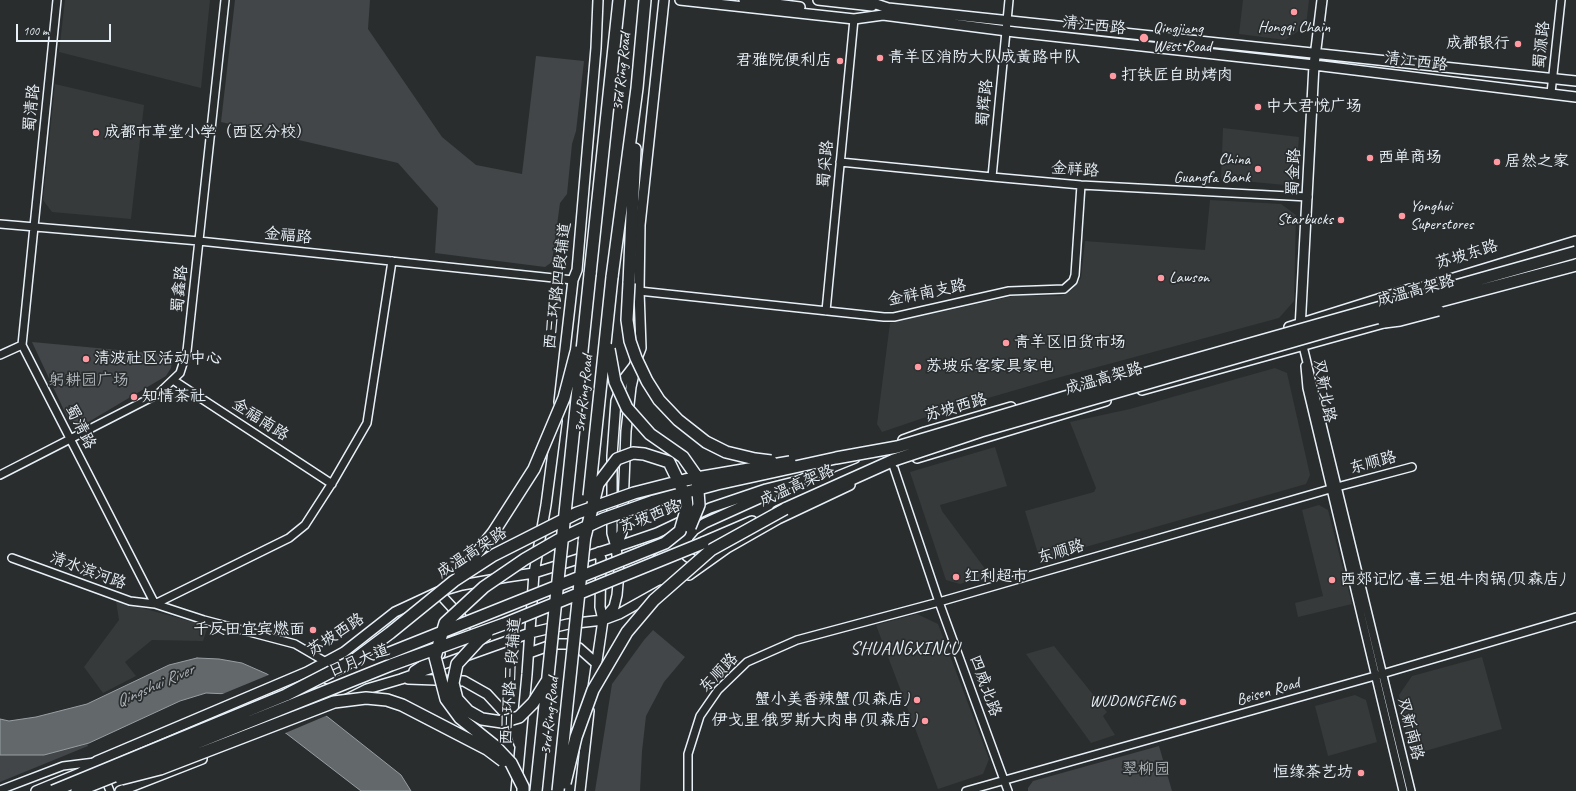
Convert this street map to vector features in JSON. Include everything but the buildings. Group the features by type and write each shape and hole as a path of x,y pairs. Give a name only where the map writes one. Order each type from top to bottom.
{"highway":[{"name":"3rd Ring Road","path":"536,791 619,0"},
{"name":"3rd Ring Road","path":"558,791 612,277 636,88 645,0"},
{"path":"636,88 632,234 627,320 630,341 636,358 646,381 659,400 678,420 700,438 726,452 755,459 788,462"},
{"path":"1366,312 1421,289 1576,242"},
{"name":"成温高架路","path":"286,695 354,660 454,581 494,555 577,513 634,493 685,480 788,462 836,458 897,447 1119,381 1576,252"},
{"name":"成温高架路","path":"654,563 785,509 894,460 981,431 1346,326 1576,264"},
{"path":"1346,326 1400,320 1576,272"},
{"path":"454,581 493,533 534,469 564,398 585,323"},
{"path":"607,335 615,382 628,408 650,434 683,457 698,477 699,505 685,538 654,563"},
{"path":"52,791 286,695 665,543 680,530 687,507 686,497 669,462 644,454 633,454 617,459 598,484 584,541"},
{"path":"520,789 511,763 496,746 460,718 446,699 435,657 445,623 484,587 525,559 558,540 603,519 654,501 717,484 836,458"},
{"path":"563,791 576,737 593,690 627,632 654,600 711,550 785,509"},
{"name":"日月大道","path":"81,789 391,665 504,624 654,563"},
{"path":"504,624 479,640 457,664 453,683 457,699 468,711 482,719 502,722 519,717 533,704 549,678"},
{"path":"81,789 160,769 334,702 366,698 387,700 402,704 487,749 503,760 512,771 520,789"}],"main road":[{"name":"西三环路四段辅道","path":"534,573 552,464 573,280 577,262 595,56 598,0"},
{"path":"603,620 614,607 617,595 619,572 616,547 612,533 612,456 616,401 624,379 634,366 641,348 639,291 640,225 664,0"},
{"name":"清江西路","path":"680,0 858,9 1007,20 1576,81"},
{"path":"744,0 886,12"},
{"path":"818,0 858,9"},
{"name":"蜀金路","path":"1303,346 1300,324 1314,65 1322,0"},
{"name":"清江西路","path":"886,12 1006,30 1576,97"},
{"name":"苏坡东路","path":"1300,324 1492,262 1576,238"},
{"path":"120,791 268,733 326,709 367,689 401,679 530,633 568,624 603,620 619,614 644,598 687,576 727,548 778,519 893,465 1121,396 1576,268"},
{"name":"苏坡西路","path":"36,791 80,773 98,761 289,680 326,662 344,652 395,612 438,592 507,576 534,573 657,533 710,508 766,489 798,481 843,462 925,432 1300,324"},
{"path":"616,547 622,532 626,431 631,387 639,354"},
{"path":"707,563 694,561 687,556 685,550 688,537 694,530 705,523 798,481"},
{"path":"580,791 587,726 603,620 600,607 601,559 599,552"},
{"name":"西三环路三段辅道","path":"520,789 521,750 534,573"},
{"path":"401,679 450,647 465,630 460,617 438,592"},
{"path":"529,653 554,644 567,644 578,648 597,664"},
{"path":"401,679 464,681 486,694 512,721 521,750"}],"street":[{"name":"蜀清路","path":"57,0 22,345 155,604"},
{"name":"蜀鑫路","path":"0,475 158,394 180,373 187,351 225,0"},
{"name":"蜀辉路","path":"992,178 1009,0"},
{"name":"蜀源路","path":"1551,93 1561,0"},
{"name":"蜀采路","path":"826,311 840,162 858,9"},
{"name":"金祥路","path":"840,162 992,178 1081,185 1308,197"},
{"name":"金祥南支路","path":"639,291 826,311 894,316 1009,291 1064,289 1073,281 1075,275 1081,185"},
{"name":"金福路","path":"0,224 392,260 573,280"},
{"path":"155,604 289,538 305,525 332,484 367,423 392,260"},
{"path":"0,355 22,345"},
{"name":"双新北路","path":"1303,346 1334,488 1379,675"},
{"name":"金福南路","path":"173,380 332,484"},
{"name":"四威北路","path":"893,465 939,602 1008,791"},
{"name":"东顺路","path":"688,791 688,754 700,716 718,690 747,662 797,640 939,602 1334,488 1412,467"},
{"name":"清水滨河路","path":"12,558 130,601 155,604"},
{"path":"155,604 204,620 295,644 326,662"},
{"name":"Beisen Road","path":"966,791 1576,618"},
{"path":"1379,675 1403,791"},
{"name":"双新南路","path":"1379,675 1411,791"},
{"path":"0,790 63,766 98,761 110,791"}],"shaded area":[{"path":"65,0 210,0 201,88 59,52"},
{"path":"1243,0 1309,0 1306,26 1285,40 1239,34"},
{"name":"成都市草堂小学（西区分校）","path":"55,84 144,105 131,219 52,212 43,200"},
{"path":"1223,128 1299,137 1296,176 1285,185 1221,179"},
{"path":"1210,200 1281,204 1296,215 1294,301 1279,318 1057,378 947,410 882,432 877,424 890,323 1018,295 1061,296 1072,290 1081,278 1085,241 1205,250"},
{"path":"1275,368 1287,373 1310,475 1306,484 1040,560 1025,511 1094,492 1096,488 1070,422 1130,409"},
{"path":"995,447 1007,486 940,505 942,511 989,574 960,584 946,580 910,472"},
{"path":"1319,505 1328,510 1352,604 1298,617 1295,603 1323,596 1302,510"},
{"path":"116,601 208,626 203,641 152,640 125,662 136,676 103,693 84,667 119,620"},
{"path":"917,614 938,624 989,759 983,774 938,789 876,625"},
{"path":"1054,646 1107,712 1103,716 1115,735 1091,743 1026,654"},
{"path":"1482,657 1502,729 1411,755 1399,695 1412,676"},
{"path":"1355,695 1366,700 1377,742 1328,756 1315,706"}],"green space":[{"path":"235,0 370,0 368,29 442,137 476,165 522,174 536,56 584,61 576,131 572,144 567,194 560,203 552,262 545,267 435,253 438,208 398,163 221,122"},
{"name":"躬耕园广场","path":"32,342 173,355 171,368 166,376 85,424 69,421"},
{"path":"653,630 685,657 664,682 646,716 640,791 595,791 612,684"},
{"path":"87,743 88,746 0,782 0,755 44,755"},
{"name":"翠柳园","path":"1159,746 1172,791 1028,791 1028,788 1033,781"}],"water":[{"name":"Qingshui River","path":"197,658 219,659 242,663 267,674 329,718 401,775 411,791 361,791 287,734 229,694 206,693 180,701 89,743 44,755 0,755 0,719 9,721 36,717 87,704 169,665"}],"pier":[{"path":"271,674 328,715 283,734 228,696 220,695"}],"place":[{"name":"Hongqi Chain","path":"1294,12"},
{"name":"Qingjiang West Road","path":"1144,38"},
{"name":"成都银行","path":"1518,44"},
{"name":"青羊区消防大队成黄路中队","path":"880,58"},
{"name":"君雅院便利店","path":"840,61"},
{"name":"打铁匠自助烤肉","path":"1113,76"},
{"name":"中大君悦广场","path":"1258,107"},
{"name":"成都市草堂小学（西区分校）","path":"96,133"},
{"name":"西单商场","path":"1370,158"},
{"name":"居然之家","path":"1497,162"},
{"name":"China Guangfa Bank","path":"1258,169"},
{"name":"Yonghui Superstores","path":"1402,216"},
{"name":"Starbucks","path":"1341,220"},
{"name":"Lawson","path":"1161,278"},
{"name":"青羊区旧货市场","path":"1006,343"},
{"name":"清波社区活动中心","path":"86,359"},
{"name":"苏坡乐客家具家电","path":"918,367"},
{"name":"知情茶社","path":"134,397"},
{"name":"红利超市","path":"956,577"},
{"name":"西郊记忆·喜三姐·牛肉锅(贝森店)","path":"1332,580"},
{"name":"千反田宜宾燃面","path":"313,630"},
{"name":"蟹小美香辣蟹(贝森店)","path":"917,700"},
{"name":"WUDONGFENG","path":"1183,702"},
{"name":"伊戈里·俄罗斯大肉串(贝森店)","path":"925,721"},
{"name":"恒缘茶艺坊","path":"1361,773"}],"district":[{"name":"SHUANGXINLU","path":"905,649"}]}
